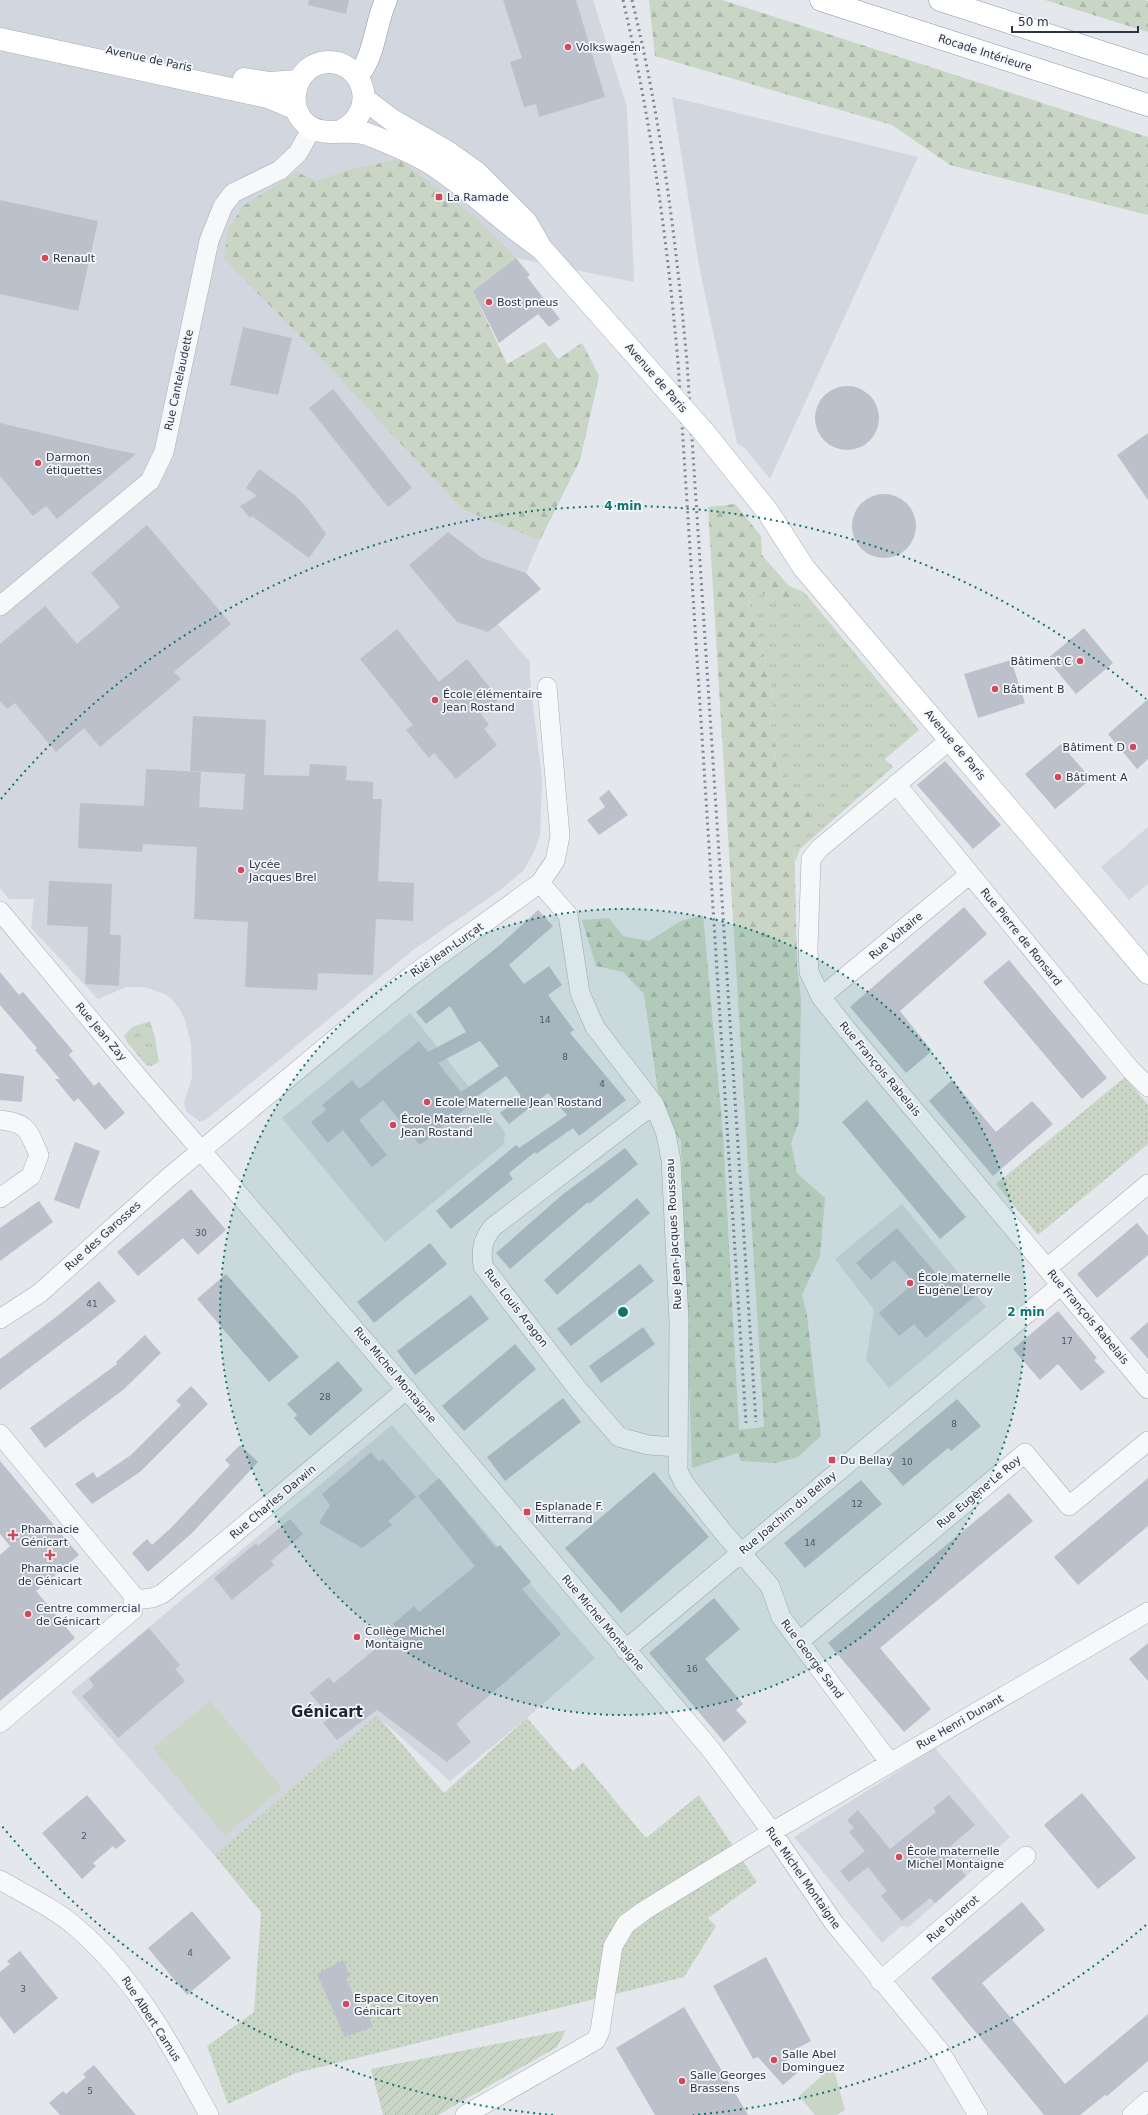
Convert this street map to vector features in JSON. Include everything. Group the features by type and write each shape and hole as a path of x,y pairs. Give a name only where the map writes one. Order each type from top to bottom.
{"main road":[{"path":"357,76 365,68 381,12 386,0"},
{"name":"Rocade Intérieure","path":"822,0 1148,105"},
{"path":"940,0 1148,67"},
{"name":"Avenue de Paris","path":"0,27 239,78 270,82 298,81"},
{"path":"0,39 268,97 296,108"},
{"path":"340,131 350,126 357,119 362,109 364,99 362,87 357,76 348,68 338,64 321,63 306,72 298,81 295,90 296,108 302,120 312,128 321,132 340,131 364,133 430,162 465,188 520,234 541,248"},
{"path":"364,99 392,120 446,151 477,173 526,222 541,248"},
{"name":"Avenue de Paris","path":"541,248 703,431 768,512 804,568 951,739 1148,973"},
{"name":"Avenue de Paris","path":"768,512 800,542 1148,950"}],"street":[{"name":"Rue Cantelaudette","path":"0,606 150,481 164,452 209,241 223,206 233,193 280,170 298,152 312,128"},
{"name":"Rue Jean Lurçat","path":"203,1151 411,976 540,883 555,861 560,836 547,687"},
{"name":"Rue François Rabelais","path":"951,739 820,848 811,859 809,972 822,997 848,1032 1061,1284 1148,1390"},
{"name":"Rue Pierre de Ronsard","path":"896,784 1130,1069 1148,1087"},
{"name":"Rue Voltaire","path":"822,997 970,874"},
{"name":"Rue Jean-Jacques Rousseau","path":"540,883 568,914 580,993 595,1027 654,1104 666,1134 671,1160 679,1321 678,1471 680,1476 741,1552"},
{"name":"Rue Jean Zay","path":"0,911 138,1077 203,1151"},
{"name":"Rue Louis Aragon","path":"654,1104 493,1227 486,1236 482,1249 483,1266 576,1387 619,1437 648,1445 678,1447"},
{"path":"0,1120 18,1122 29,1133 39,1155 31,1176 0,1198"},
{"name":"Rue des Garosses","path":"0,1319 40,1293 168,1178 203,1151"},
{"name":"Rue Michel Montaigne","path":"203,1151 407,1390 712,1752 772,1832 834,1923 880,1981 939,2050 978,2115"},
{"path":"1047,1268 1148,1184"},
{"name":"Rue Joachim du Bellay","path":"625,1650 1061,1284"},
{"name":"Rue Charles Darwin","path":"133,1600 152,1598 162,1594 407,1390"},
{"path":"0,1434 133,1595 133,1610 0,1723"},
{"name":"Rue Eugène Le Roy","path":"800,1641 1025,1453 1068,1506 1148,1441"},
{"name":"Rue George Sand","path":"741,1552 770,1586 781,1617 890,1763"},
{"name":"Rue Henri Dunant","path":"465,2115 596,2040 600,2031 613,1946 626,1924 645,1910 772,1832 1148,1612"},
{"name":"Rue Diderot","path":"880,1981 1026,1856"},
{"name":"Rue Albert Camus","path":"0,1880 41,1903 76,1927 105,1954 127,1980 153,2017 210,2115"},
{"path":"1132,2115 1148,2101"}],"shaded area":[{"path":"0,0 593,0 627,107 634,282 516,258 473,291 507,365 545,342 558,359 582,343 599,376 580,460 540,540 526,573 541,589 498,624 530,662 530,679 542,779 540,835 534,852 523,871 499,891 413,950 207,1119 200,1122 186,1111 184,1103 192,1077 191,1044 185,1020 172,999 165,994 144,987 126,987 98,999 31,928 34,899 9,899 0,888"},
{"path":"672,97 918,157 770,479 745,448 737,443 700,271"},
{"path":"1148,827 1148,884 1129,900 1101,867"},
{"name":"École Maternelle Jean Rostand","path":"410,1013 505,1132 504,1144 385,1242 282,1118"},
{"name":"École maternelle Eugène Leroy","path":"902,1204 986,1307 889,1388 866,1360 874,1310 835,1259"},
{"name":"Collège Michel Montaigne","path":"392,1425 595,1658 527,1718 450,1781 377,1716 214,1855 71,1692"},
{"name":"École maternelle Michel Montaigne","path":"935,1748 1010,1837 909,1927 901,1926 882,1943 794,1837"}],"green space":[{"path":"649,0 722,0 1148,137 1148,215 950,165 892,125 655,56"},
{"path":"1045,0 1148,1 1148,32"},
{"path":"399,159 473,215 516,258 473,291 507,364 545,342 558,359 582,343 599,376 580,460 540,540 462,509 297,333 224,259 228,230 243,206 297,172 316,181 345,171"},
{"path":"735,504 761,536 762,555 789,586 804,592 777,604 766,593 748,599 771,687 776,765 807,806 812,823 794,835 797,964 801,1000 799,1122 791,1143 797,1173 825,1198 820,1256 802,1295 807,1315 821,1436 798,1457 776,1463 741,1461 738,1453 692,1468 681,1141 667,1122 658,1091 644,994 623,972 596,966 582,920 609,918 623,936 649,941 681,921 703,915 723,1134 739,1430 764,1427 708,507"},
{"path":"804,592 919,730 885,759 893,767 800,849 795,862 794,835 807,806 776,765 771,687 748,599 766,593 777,604"},
{"path":"150,1021 155,1037 159,1062 151,1066 146,1065 127,1042 124,1036 132,1027"},
{"path":"1125,1077 1148,1105 1148,1144 1038,1235 996,1184"},
{"path":"210,1701 282,1788 225,1836 153,1748"},
{"path":"377,1715 444,1793 527,1718 573,1771 583,1762 646,1838 699,1795 757,1882 708,1918 716,1926 684,1977 296,2073 228,2104 207,2046 254,2012 261,1912 214,1855"},
{"path":"566,2030 557,2047 438,2115 383,2115 371,2069"},
{"path":"833,2066 845,2110 837,2115 815,2115 799,2096"}],"building":[{"path":"309,0 349,0 346,14 308,5"},
{"path":"503,0 576,0 605,97 539,117 536,104 524,107 510,62 522,58"},
{"name":"Renault","path":"0,200 98,221 78,311 0,294"},
{"path":"516,258 530,275 527,277 560,319 549,327 538,314 499,343 473,291"},
{"path":"243,327 292,338 278,395 230,385"},
{"path":"847,386 865,392 873,400 879,418 873,436 865,444 847,450 829,444 821,436 815,418 821,400 829,392"},
{"path":"333,389 412,488 388,507 309,408"},
{"path":"0,423 136,454 57,519 46,506 33,516 0,476"},
{"path":"1148,433 1148,500 1117,455"},
{"path":"259,469 296,496 308,509 326,534 309,558 252,516 250,518 240,506 257,496 246,488"},
{"path":"884,494 902,500 910,508 916,526 910,544 902,552 884,558 866,552 858,544 852,526 858,508 866,500"},
{"path":"147,525 231,624 174,672 181,679 100,747 84,728 56,752 15,703 7,709 0,701 0,644 45,606 77,644 120,607 91,573"},
{"path":"448,532 482,558 526,573 541,589 488,632 457,622 409,565"},
{"name":"Bâtiment C","path":"1084,628 1113,663 1076,694 1047,659"},
{"path":"397,629 439,682 467,659 499,699 481,714 489,725 484,729 497,745 456,779 434,753 429,758 406,730 413,725 360,659"},
{"name":"Bâtiment B","path":"1011,660 1025,703 978,718 964,674"},
{"name":"Bâtiment D","path":"1148,699 1148,759 1137,769 1108,734"},
{"path":"193,716 266,720 264,775 309,776 310,764 347,766 346,780 373,782 373,799 382,799 378,881 414,883 413,921 376,919 373,975 318,973 317,990 245,987 248,922 194,919 197,847 143,844 142,852 78,848 80,803 144,806 146,769 201,772 199,807 243,810 245,774 190,771"},
{"name":"Bâtiment A","path":"1061,744 1091,779 1055,809 1025,774"},
{"path":"945,761 1001,825 973,849 917,785"},
{"path":"609,790 628,815 599,835 587,820 605,807 599,798"},
{"path":"49,881 112,884 110,935 121,935 119,986 85,984 88,927 47,925"},
{"path":"964,907 987,934 900,1011 932,1051 906,1073 850,1007"},
{"path":"538,910 553,926 509,965 524,984 549,966 562,985 548,995 574,1030 570,1033 626,1100 579,1136 573,1128 536,1154 535,1152 509,1173 513,1179 451,1229 436,1211 516,1145 519,1148 567,1115 548,1093 509,1124 500,1113 521,1096 506,1076 469,1102 471,1104 420,1145 383,1100 359,1120 387,1155 372,1167 343,1130 328,1143 311,1122 326,1110 322,1105 352,1080 359,1089 419,1041 428,1052 466,1032 450,1006 426,1024 416,1012 500,945","holes":["480,1041 499,1066 461,1092 438,1063"]},
{"path":"1009,960 1107,1078 1082,1099 983,982"},
{"path":"0,972 19,995 23,992 73,1051 69,1055 94,1086 99,1082 125,1113 105,1130 78,1098 74,1102 55,1079 60,1079 35,1050 37,1048 0,1005"},
{"path":"0,1073 24,1076 22,1102 0,1100"},
{"path":"952,1080 996,1132 1032,1101 1053,1124 993,1176 929,1101"},
{"path":"867,1100 966,1217 940,1239 842,1122"},
{"path":"75,1142 100,1151 79,1209 54,1200"},
{"path":"625,1148 638,1164 589,1204 588,1202 510,1269 496,1253 562,1195"},
{"path":"191,1189 226,1230 198,1255 183,1238 138,1276 117,1252"},
{"path":"637,1198 650,1213 557,1295 544,1280"},
{"path":"39,1201 53,1222 0,1261 0,1228"},
{"path":"1137,1223 1148,1236 1148,1255 1097,1298 1077,1274"},
{"path":"897,1228 945,1284 956,1276 974,1297 926,1338 914,1324 899,1336 879,1313 914,1283 894,1260 871,1280 856,1263"},
{"path":"430,1243 447,1264 374,1323 357,1302"},
{"path":"640,1264 654,1281 571,1346 557,1329"},
{"path":"226,1274 299,1357 269,1382 197,1299"},
{"path":"99,1281 116,1301 0,1390 0,1359 60,1314"},
{"path":"471,1295 489,1319 415,1375 397,1351"},
{"path":"1058,1311 1097,1358 1094,1360 1105,1372 1081,1391 1058,1364 1040,1380 1013,1349"},
{"path":"1148,1322 1148,1359 1130,1338"},
{"path":"643,1327 655,1344 601,1383 589,1366"},
{"path":"145,1335 161,1353 123,1390 45,1448 30,1428 117,1364 116,1362"},
{"path":"515,1344 536,1369 464,1431 442,1406"},
{"path":"338,1361 363,1390 310,1436 294,1418 297,1415 287,1404"},
{"path":"191,1386 208,1404 140,1472 92,1504 75,1484 93,1472 97,1478 131,1455 181,1405 176,1401"},
{"path":"563,1398 581,1422 505,1481 487,1457"},
{"path":"957,1399 981,1426 951,1451 948,1448 903,1486 882,1462"},
{"path":"240,1445 258,1462 192,1533 148,1572 132,1553 147,1539 152,1545 172,1527 230,1465 225,1460"},
{"path":"371,1452 379,1462 383,1459 416,1497 388,1521 392,1525 362,1548 319,1523 330,1505 322,1494"},
{"name":"Centre commercial de Génicart","path":"0,1461 79,1555 36,1591 75,1638 0,1701 0,1555 10,1546 0,1534"},
{"path":"654,1472 709,1537 621,1613 565,1548"},
{"path":"439,1478 496,1548 500,1545 531,1582 522,1589 561,1634 456,1724 471,1742 447,1762 377,1710 337,1740 323,1723 330,1717 310,1693 329,1677 334,1683 398,1630 393,1624 414,1606 419,1612 475,1566 418,1496"},
{"path":"1148,1478 1148,1526 1078,1585 1054,1557"},
{"path":"861,1480 882,1504 805,1568 784,1543"},
{"path":"1009,1493 1033,1521 880,1648 931,1709 904,1732 828,1643"},
{"path":"290,1519 303,1534 271,1561 274,1565 232,1600 214,1578 256,1543 258,1546"},
{"path":"714,1598 740,1629 705,1659 743,1704 736,1710 747,1722 724,1742 649,1653"},
{"path":"149,1628 180,1665 175,1669 185,1681 118,1738 82,1696 94,1686 89,1679"},
{"path":"1148,1643 1148,1681 1129,1659"},
{"path":"1082,1793 1136,1858 1098,1889 1044,1825"},
{"path":"87,1795 126,1841 116,1849 113,1846 93,1863 96,1866 82,1879 42,1833"},
{"path":"949,1795 975,1825 946,1850 966,1876 935,1903 930,1898 902,1921 881,1896 887,1891 868,1867 849,1882 840,1871 865,1851 849,1832 854,1828 847,1820 858,1810 890,1849 936,1812 933,1808"},
{"path":"1022,1902 1045,1930 982,1983 1065,2084 1148,2014 1148,2061 1107,2096 1105,2095 1080,2115 1044,2115 931,1978"},
{"path":"192,1911 231,1958 187,1995 148,1948"},
{"path":"20,1951 58,1998 14,2034 0,2016 0,1972 10,1964 7,1961"},
{"path":"766,1957 811,2041 786,2054 789,2059 786,2061 797,2073 783,2085 758,2057 753,2059 713,1986"},
{"name":"Espace Citoyen Génicart","path":"343,1960 350,1976 346,1978 362,2015 367,2013 373,2027 345,2037 317,1974"},
{"name":"Salle Georges Brassens","path":"684,2007 748,2115 655,2115 616,2048"},
{"path":"94,2065 136,2115 60,2115 49,2103 63,2091 66,2094 86,2077 83,2074"}],"railway":[{"path":"623,0 642,90 657,180 669,270 678,362 746,1423"},
{"path":"632,0 651,90 666,180 678,271 687,362 756,1422"}],"place":[{"name":"Volkswagen","path":"568,47"},
{"name":"La Ramade","path":"439,197"},
{"name":"Renault","path":"45,258"},
{"name":"Bost pneus","path":"489,302"},
{"name":"Darmon étiquettes","path":"38,463"},
{"name":"Bâtiment C","path":"1080,661"},
{"name":"Bâtiment B","path":"995,689"},
{"name":"École élémentaire Jean Rostand","path":"435,700"},
{"name":"Bâtiment D","path":"1133,747"},
{"name":"Bâtiment A","path":"1058,777"},
{"name":"Lycée Jacques Brel","path":"241,870"},
{"name":"Ecole Maternelle Jean Rostand","path":"427,1102"},
{"name":"École Maternelle Jean Rostand","path":"393,1125"},
{"name":"École maternelle Eugène Leroy","path":"910,1283"},
{"name":"Du Bellay","path":"832,1460"},
{"name":"Esplanade F. Mitterrand","path":"527,1512"},
{"name":"Pharmacie Génicart","path":"13,1535"},
{"name":"Pharmacie de Génicart","path":"50,1555"},
{"name":"Centre commercial de Génicart","path":"28,1614"},
{"name":"Collège Michel Montaigne","path":"357,1637"},
{"name":"École maternelle Michel Montaigne","path":"899,1857"},
{"name":"Espace Citoyen Génicart","path":"346,2004"},
{"name":"Salle Abel Dominguez","path":"774,2060"},
{"name":"Salle Georges Brassens","path":"682,2081"}],"district":[{"name":"Génicart","path":"327,1712"}]}
